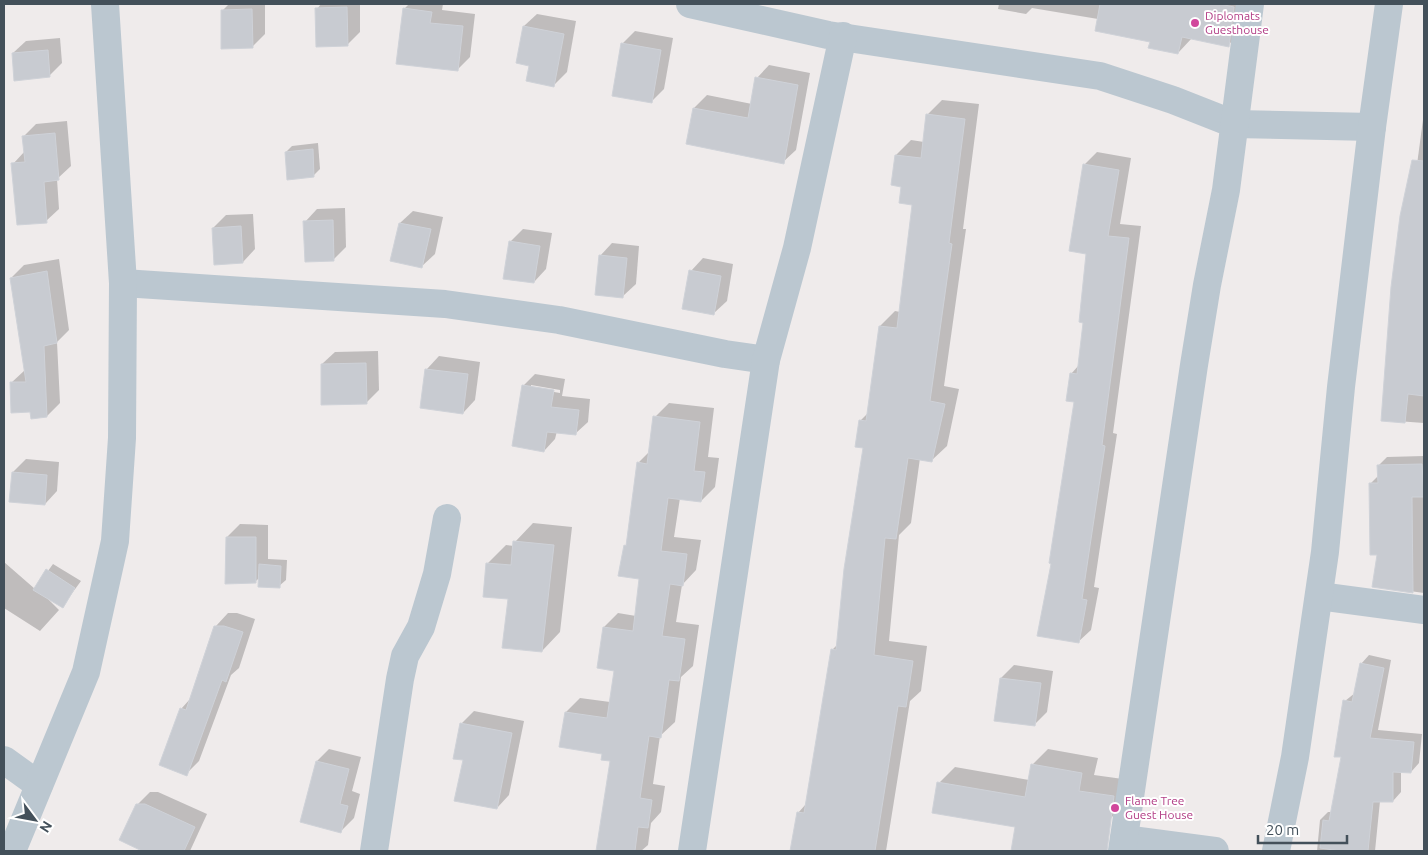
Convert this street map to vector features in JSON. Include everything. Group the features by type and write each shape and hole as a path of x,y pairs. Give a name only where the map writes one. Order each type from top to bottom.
{"street":[{"path":"12,851 86,672 115,541 122,438 123,283 105,4"},
{"path":"690,4 843,36 1100,76 1173,100 1234,124 1372,127"},
{"path":"1214,851 1123,845 1206,285 1226,190 1250,4"},
{"path":"1276,851 1295,757 1319,596 1372,127 1389,4"},
{"path":"692,851 766,360 797,248 810,183 822,141 827,102 843,36"},
{"path":"123,283 445,304 559,320 724,354 766,360"},
{"path":"374,851 405,656 421,626 436,574 447,518"},
{"path":"1319,596 1424,610"},
{"path":"4,760 39,785"}],"building":[{"path":"1100,4 1220,4 1234,7 1229,47 1182,37 1178,54 1148,48 1150,42 1095,31"},
{"path":"347,7 348,46 316,47 315,8"},
{"path":"403,8 432,12 430,23 463,26 458,71 396,64"},
{"path":"252,9 253,48 221,49 221,10"},
{"path":"523,26 564,34 554,87 526,81 529,66 516,63"},
{"path":"621,43 661,50 652,103 612,96"},
{"path":"48,50 50,77 14,81 12,53"},
{"path":"755,77 798,85 784,164 686,144 693,108 748,118"},
{"path":"926,114 965,119 949,243 952,244 930,401 945,404 932,462 908,458 896,539 885,538 874,655 913,661 906,707 898,706 875,851 790,851 797,812 804,813 831,649 836,650 844,569 863,448 855,447 859,420 866,421 879,326 897,328 912,205 899,203 901,187 891,185 895,155 921,158"},
{"path":"55,133 59,180 44,182 47,223 17,225 11,163 25,162 22,136"},
{"path":"313,149 314,177 287,180 285,152"},
{"path":"1412,160 1424,161 1424,396 1408,394 1405,423 1381,421 1391,287 1400,216"},
{"path":"1083,164 1119,170 1108,236 1129,238 1102,445 1105,446 1082,599 1087,600 1079,643 1037,636 1051,564 1049,563 1074,402 1066,401 1070,373 1077,374 1083,323 1079,322 1086,254 1069,251"},
{"path":"333,220 334,261 305,262 303,221"},
{"path":"399,223 431,229 422,268 390,261"},
{"path":"241,226 243,263 214,265 212,228"},
{"path":"509,241 540,246 534,283 503,279"},
{"path":"599,255 627,258 623,298 595,295"},
{"path":"689,270 721,276 714,315 682,309"},
{"path":"47,271 57,343 44,346 47,417 31,419 30,412 11,413 10,382 26,382 10,278"},
{"path":"366,363 367,404 321,405 321,364"},
{"path":"425,369 468,374 463,414 420,408"},
{"path":"522,385 554,390 551,407 579,410 576,435 547,432 544,452 512,446"},
{"path":"653,416 700,422 694,471 705,472 701,502 668,498 661,551 687,554 683,586 670,584 662,636 685,639 679,681 669,680 661,738 649,736 640,798 652,800 648,828 638,827 635,851 596,851 610,761 601,760 602,754 559,747 565,712 607,718 614,671 597,668 603,627 633,631 639,579 618,576 624,545 626,546 637,462 647,464"},
{"path":"1422,464 1424,497 1412,497 1413,593 1372,587 1377,555 1370,555 1369,483 1378,483 1377,465"},
{"path":"12,472 47,475 45,505 9,502"},
{"path":"226,537 256,537 256,583 225,584"},
{"path":"513,541 554,545 542,652 502,648 508,599 483,597 486,563 511,565"},
{"path":"259,564 281,566 280,588 258,587"},
{"path":"46,569 75,588 63,608 33,590"},
{"path":"214,626 224,626 243,632 226,682 222,680 187,776 159,765 180,708 186,710"},
{"path":"1360,663 1384,668 1370,738 1414,742 1411,773 1393,772 1393,802 1373,802 1368,851 1340,851 1320,848 1323,820 1329,821 1341,757 1334,757 1343,700 1352,702"},
{"path":"1000,678 1041,683 1035,726 994,721"},
{"path":"460,723 512,733 497,809 454,801 463,760 453,759"},
{"path":"316,761 349,769 340,804 348,806 341,833 300,822"},
{"path":"1031,764 1082,773 1079,791 1114,796 1107,851 1011,851 1015,827 932,813 937,782 1025,797"},
{"path":"136,804 145,804 195,827 184,851 142,851 119,840"}],"place":[{"name":"Diplomats Guesthouse","path":"1195,23"},
{"name":"Flame Tree Guest House","path":"1115,808"}]}
